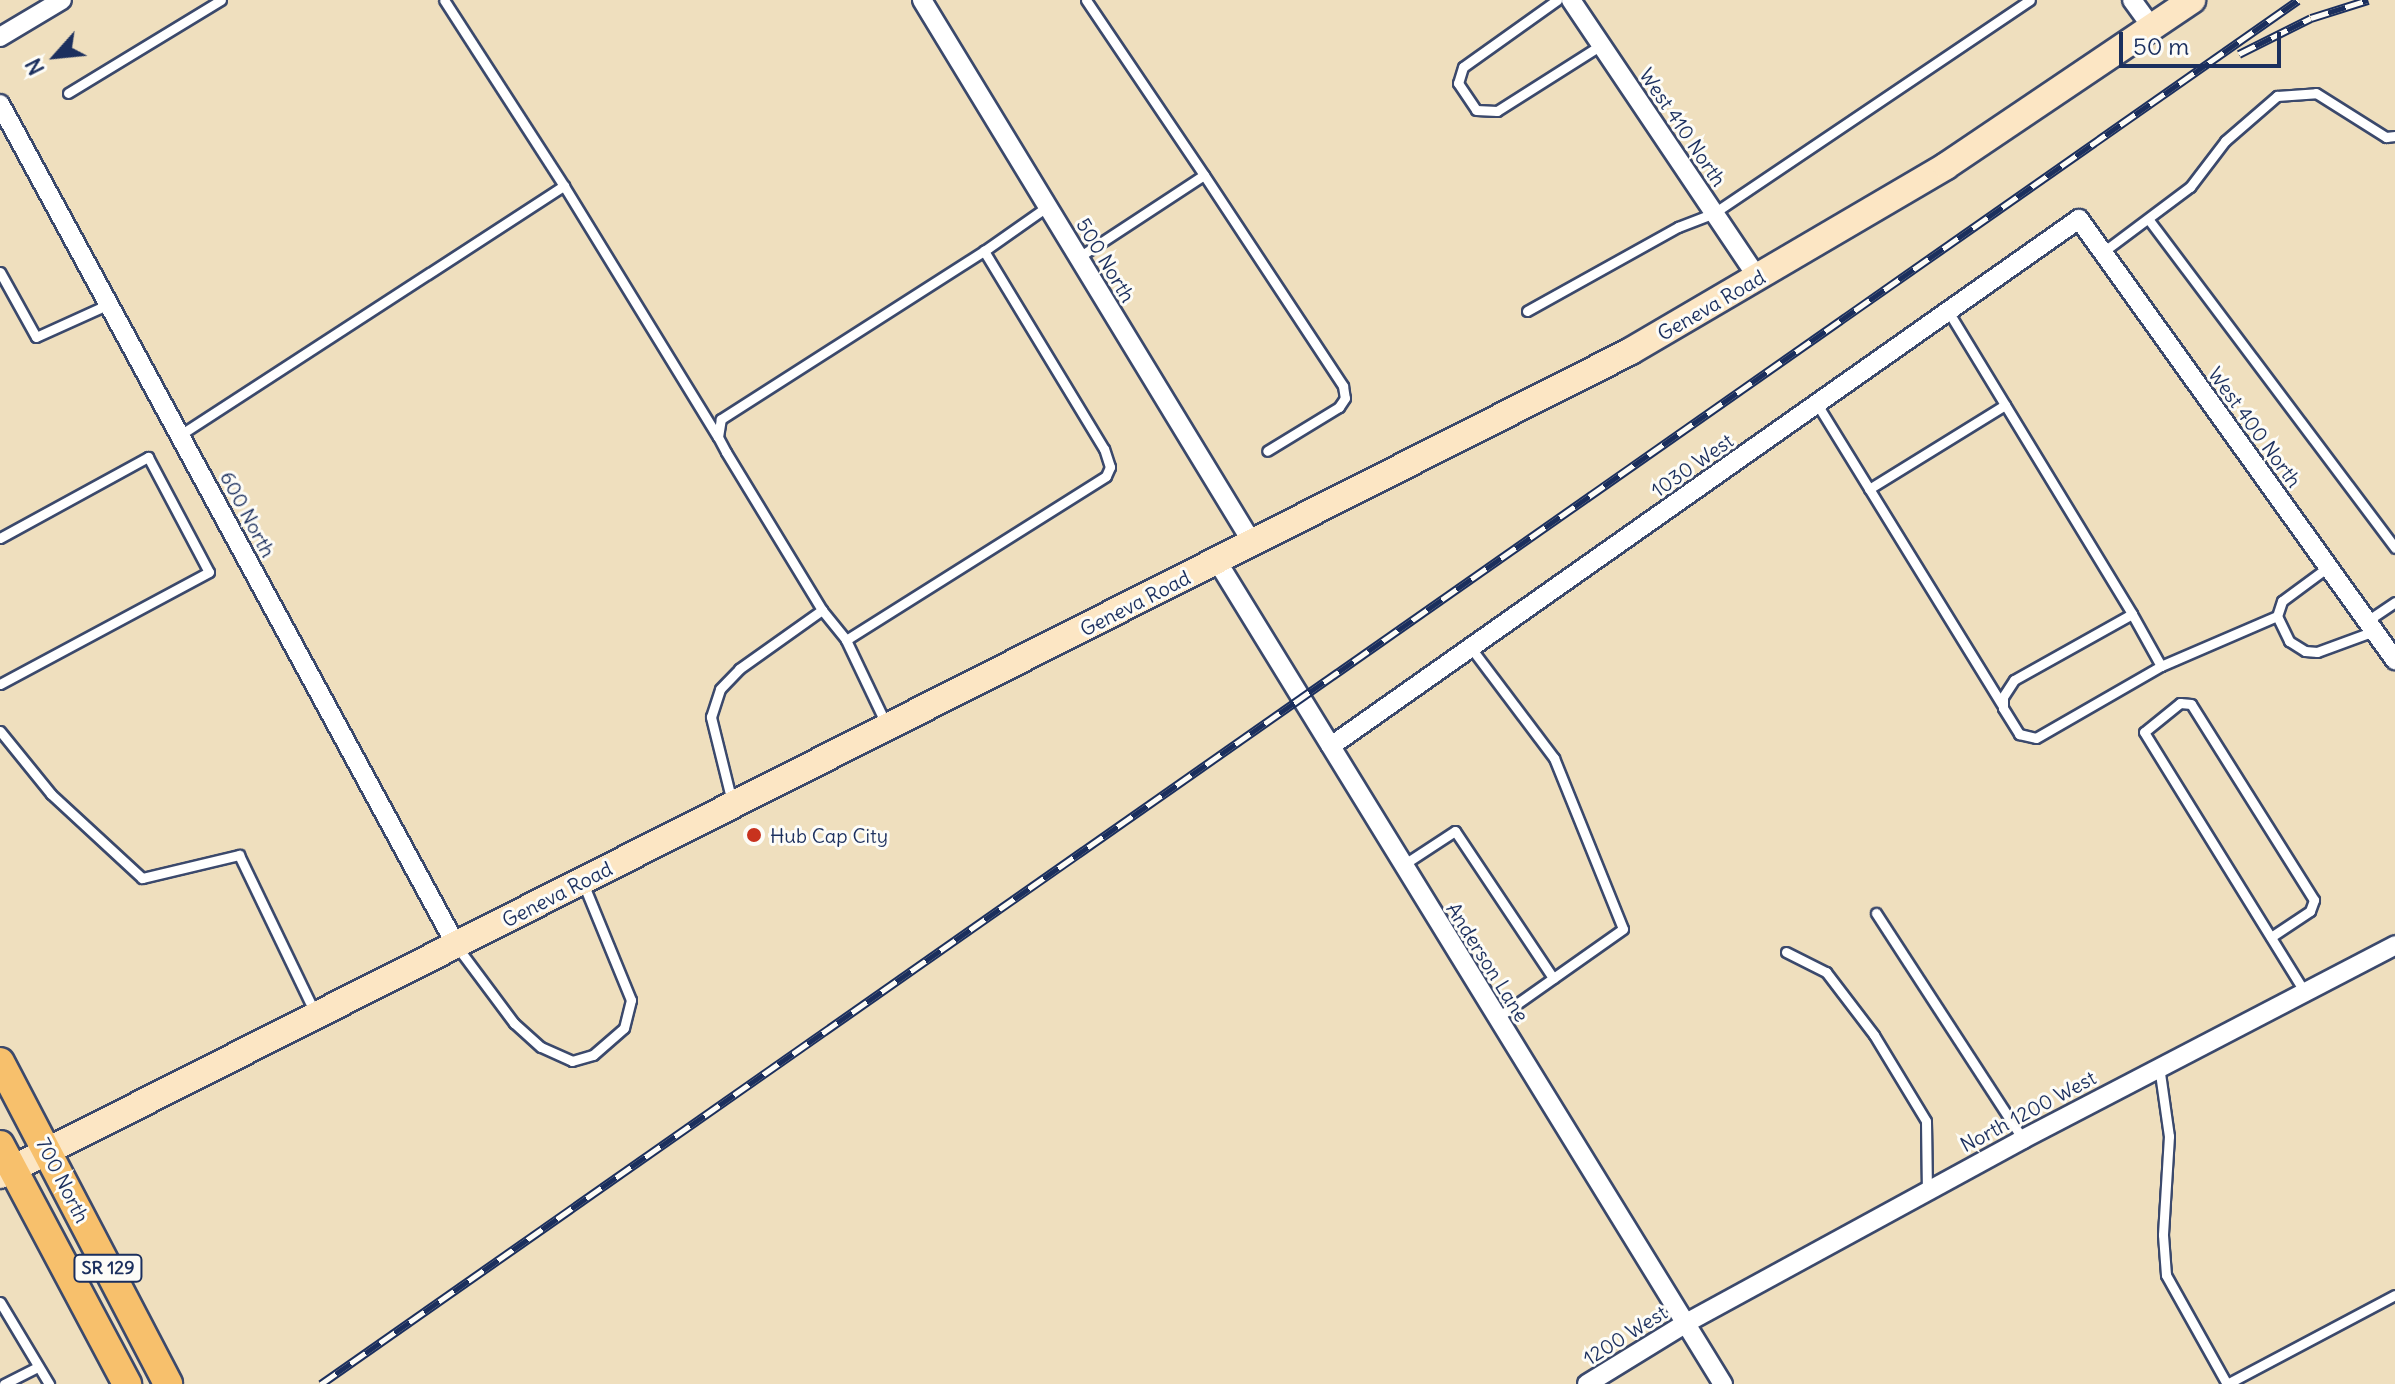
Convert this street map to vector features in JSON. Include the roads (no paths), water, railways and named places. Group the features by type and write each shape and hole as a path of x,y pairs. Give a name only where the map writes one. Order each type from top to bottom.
{"main road":[{"name":"Geneva Road","path":"4,1163 48,1152 1631,351 1946,166 2192,0"},
{"name":"700 North","path":"0,1062 168,1384"},
{"name":"700 North","path":"4,1163 123,1383"}],"street":[{"path":"0,37 62,0"},
{"name":"500 North","path":"922,0 1253,544"},
{"path":"2132,0 2152,28"},
{"name":"West 410 North","path":"1571,1 1758,278"},
{"name":"600 North","path":"0,104 456,945"},
{"name":"West 400 North","path":"2079,219 2395,660"},
{"name":"1030 West","path":"1331,746 2079,219"},
{"name":"Anderson Lane","path":"1217,561 1723,1384"},
{"name":"North 1200 West","path":"1686,1323 2303,989 2395,945"},
{"name":"1200 West","path":"1587,1384 1686,1323"}],"lane":[{"path":"68,93 221,0"},
{"path":"444,0 564,186 822,610 846,640 888,727"},
{"path":"1086,0 1343,386 1345,398 1339,407 1267,451"},
{"path":"1527,311 1678,227 1714,213 2030,0"},
{"path":"1571,1 1463,67 1458,83 1476,110 1497,111 1601,45"},
{"path":"2103,252 2190,187 2225,141 2277,96 2316,93 2386,137 2395,136"},
{"path":"1079,257 1204,175"},
{"path":"180,435 564,186"},
{"path":"718,437 721,419 984,251 1048,206"},
{"path":"2149,220 2395,548"},
{"path":"846,640 1106,476 1110,467 1104,449 984,251"},
{"path":"0,272 36,337 107,305"},
{"path":"1948,311 2161,666"},
{"path":"1817,404 2019,734 2036,738 2161,666 2277,616 2291,592 2328,567"},
{"path":"1869,489 2005,405"},
{"path":"0,538 148,457 209,572 0,684"},
{"path":"2277,616 2289,641 2305,651 2343,646 2395,602"},
{"path":"733,805 711,717 720,689 822,610"},
{"path":"2003,708 2003,697 2014,680 2132,614"},
{"path":"1471,648 1554,758 1623,929 1497,1018"},
{"path":"2271,937 2310,911 2314,900 2191,704 2180,703 2144,732 2303,989"},
{"path":"0,731 51,794 142,878 239,855 316,1016"},
{"path":"1403,865 1455,831 1553,978"},
{"path":"456,945 514,1023 541,1047 572,1061 593,1055 624,1028 631,1000 582,881"},
{"path":"1876,913 2023,1139"},
{"path":"1786,952 1826,972 1874,1035 1926,1121 1927,1191"},
{"path":"2159,1066 2169,1136 2166,1275 2227,1384 2395,1295"},
{"path":"0,1302 36,1368 49,1384"},
{"path":"4,1384 36,1368"}],"railway":[{"path":"321,1384 2298,0"},
{"path":"2239,54 2311,18 2368,0"}],"place":[{"name":"Hub Cap City","path":"754,835"}]}
